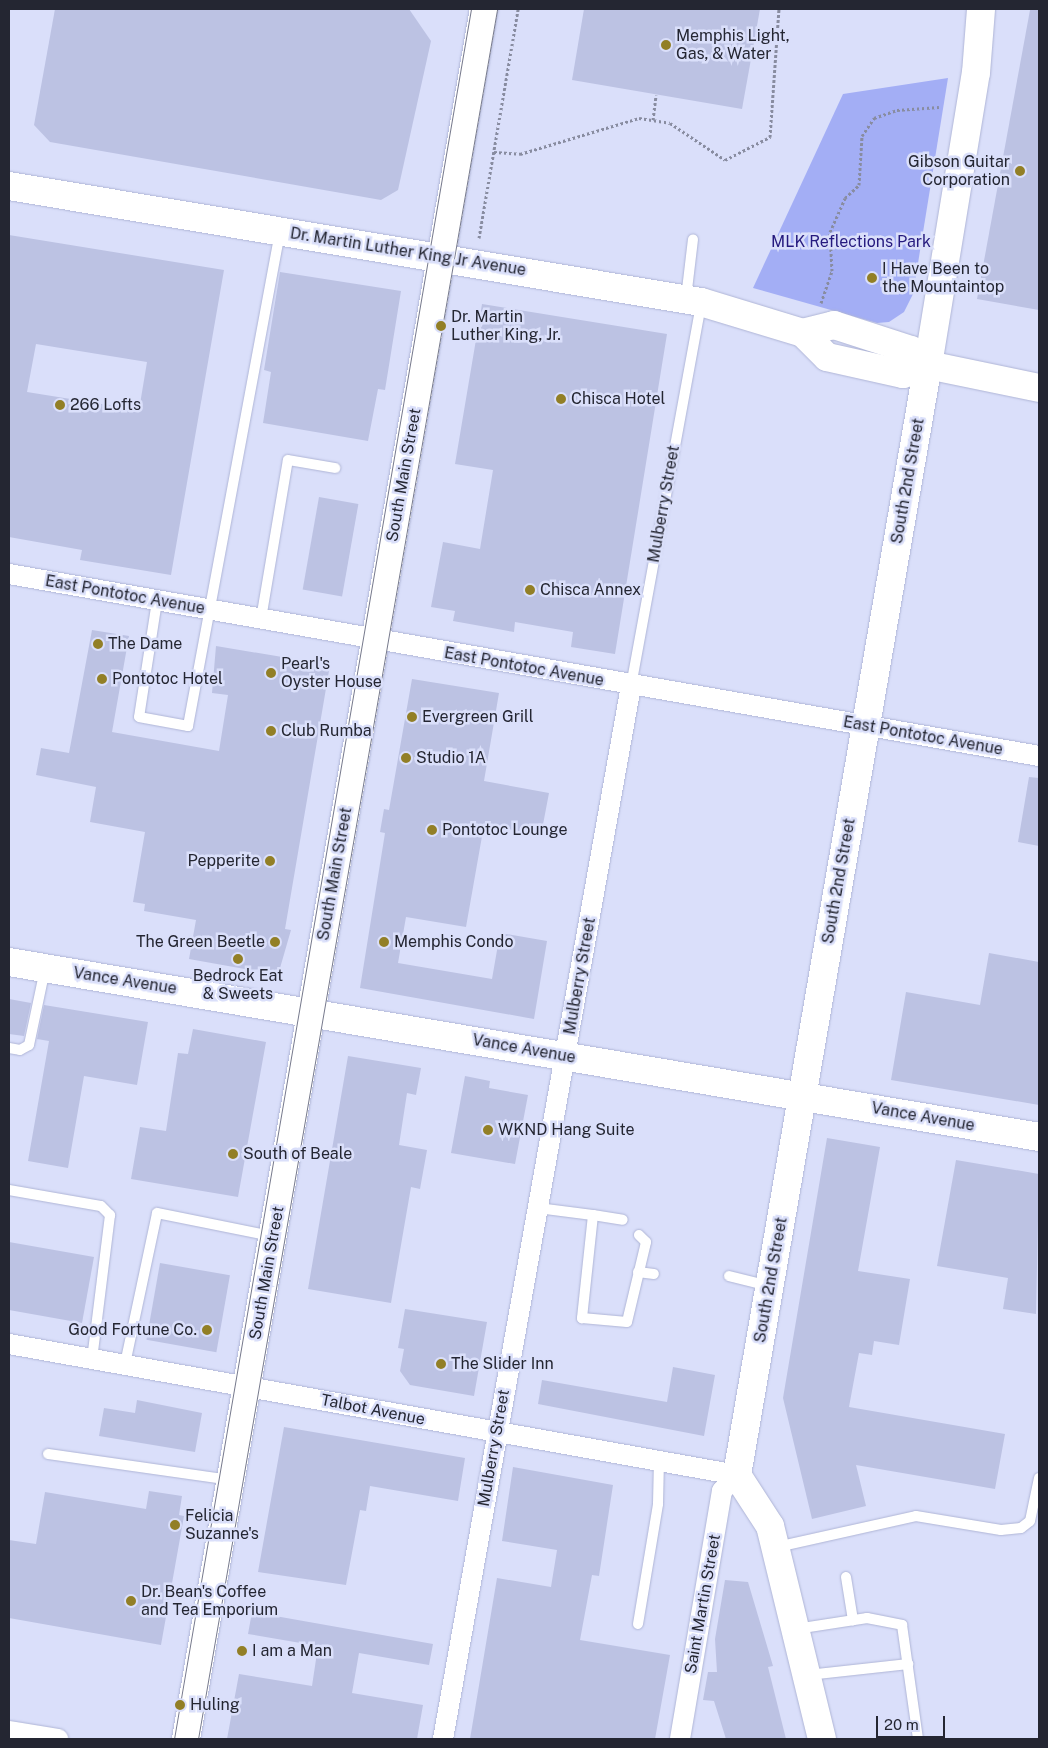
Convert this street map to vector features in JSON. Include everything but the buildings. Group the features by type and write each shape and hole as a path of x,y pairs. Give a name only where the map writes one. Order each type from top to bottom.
{"main road":[{"name":"South Main Street","path":"186,1739 484,9"},
{"name":"South 2nd Street","path":"737,1475 928,365 976,73 981,9"},
{"name":"Dr. Martin Luther King Jr Avenue","path":"9,186 441,256 694,300 803,333 827,357 903,374 928,365"},
{"path":"928,365 1039,388"},
{"name":"Vance Avenue","path":"9,962 1039,1137"},
{"path":"737,1475 770,1526 822,1739"}],"street":[{"name":"East Pontotoc Avenue","path":"9,574 631,686 1039,756"},
{"name":"Mulberry Street","path":"443,1739 631,686"},
{"name":"Talbot Avenue","path":"9,1344 247,1386 496,1434 737,1475"},
{"name":"Saint Martin Street","path":"680,1739 722,1491 737,1475"},
{"path":"9,1731 58,1739"}],"lane":[{"path":"157,601 139,717 188,726 208,610 281,231"},
{"name":"Mulberry Street","path":"631,686 694,300 693,239"},
{"path":"261,619 288,460 335,468"},
{"path":"9,1048 20,1050 29,1045 45,968"},
{"path":"9,1190 101,1206 110,1215 92,1359"},
{"path":"538,1208 623,1220"},
{"path":"125,1364 157,1213 273,1236"},
{"path":"593,1215 582,1318 627,1322 646,1242 639,1235"},
{"path":"638,1272 654,1274"},
{"path":"729,1276 770,1286"},
{"path":"48,1454 231,1480"},
{"path":"638,1624 658,1504 659,1461"},
{"path":"776,1548 916,1516 1001,1530 1021,1528 1030,1521 1039,1478"},
{"path":"846,1577 853,1620"},
{"path":"795,1629 853,1620 883,1620 902,1625 918,1739"},
{"path":"807,1676 908,1664"}],"path":[{"path":"479,238 518,9"},
{"path":"494,152 520,154 639,118 670,123 725,160 770,137 779,9"},
{"path":"653,120 656,95"},
{"path":"821,303 832,271 830,232 845,198 859,185 862,136 874,118 897,110 939,107"}],"green space":[{"name":"MLK Reflections Park","path":"948,78 913,294 904,312 889,322 877,323 753,288 843,94"}],"tram line":[{"path":"174,1739 471,9"},
{"path":"198,1739 497,9"}],"place":[{"name":"Memphis Light, Gas, & Water","path":"666,45"},
{"name":"Gibson Guitar Corporation","path":"1020,171"},
{"name":"I Have Been to the Mountaintop","path":"872,278"},
{"name":"Dr. Martin Luther King, Jr.","path":"441,326"},
{"name":"Chisca Hotel","path":"561,399"},
{"name":"266 Lofts","path":"60,405"},
{"name":"Chisca Annex","path":"530,590"},
{"name":"The Dame","path":"98,644"},
{"name":"Pearl's Oyster House","path":"271,673"},
{"name":"Pontotoc Hotel","path":"102,679"},
{"name":"Evergreen Grill","path":"412,717"},
{"name":"Club Rumba","path":"271,731"},
{"name":"Studio 1A","path":"406,758"},
{"name":"Pontotoc Lounge","path":"432,830"},
{"name":"Pepperite","path":"270,861"},
{"name":"The Green Beetle","path":"275,942"},
{"name":"Memphis Condo","path":"384,942"},
{"name":"Bedrock Eat & Sweets","path":"238,959"},
{"name":"WKND Hang Suite","path":"488,1130"},
{"name":"South of Beale","path":"233,1154"},
{"name":"Good Fortune Co.","path":"207,1330"},
{"name":"The Slider Inn","path":"441,1364"},
{"name":"Felicia Suzanne's","path":"175,1525"},
{"name":"Dr. Bean's Coffee and Tea Emporium","path":"131,1601"},
{"name":"I am a Man","path":"242,1651"},
{"name":"Huling","path":"180,1705"}]}
